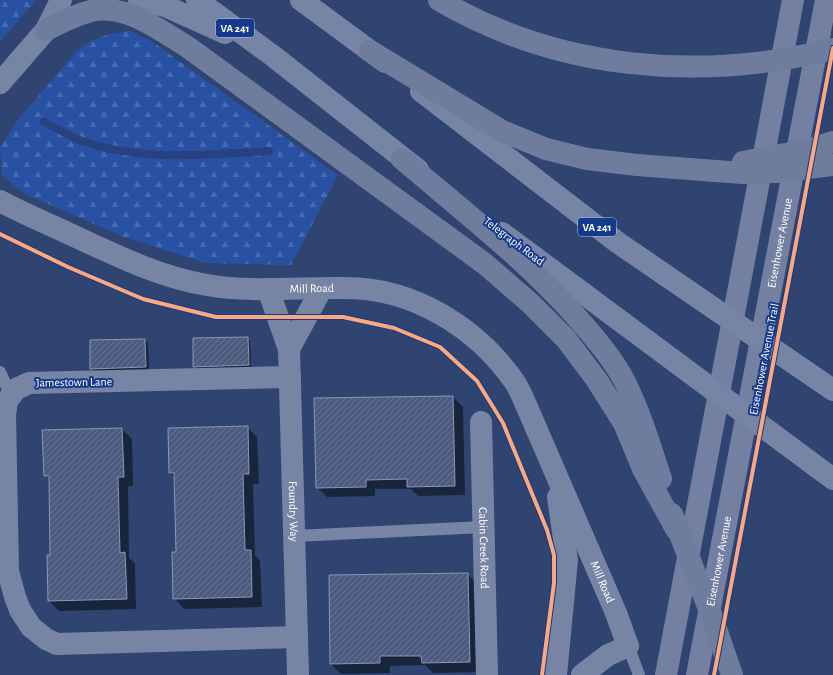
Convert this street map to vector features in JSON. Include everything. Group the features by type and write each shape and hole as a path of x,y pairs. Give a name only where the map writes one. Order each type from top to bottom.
{"highway":[{"path":"439,0 458,12 504,33 544,47 585,57 622,63 668,67 719,67 808,56 833,50"},
{"path":"46,30 73,17 92,11 108,11 130,15 151,25 189,48 485,264 530,303 566,339 596,379 624,423 643,469 676,529"},
{"path":"370,51 502,131 546,149 587,159 636,165 742,173 777,172 833,165"},
{"path":"688,168 756,160 807,150 833,142"},
{"path":"402,159 517,257 562,300 596,340 623,379 643,422 676,529 712,614 732,675"}],"main road":[{"path":"46,30 61,0"},
{"path":"46,30 66,13 92,0"},
{"path":"139,0 165,6 196,19 273,56"},
{"name":"Telegraph Road","path":"197,0 273,56 402,159 833,479"},
{"name":"VA 241","path":"301,0 370,51 616,242 833,390"},
{"path":"666,675 793,0"},
{"name":"Eisenhower Avenue","path":"697,675 826,0"}],"street":[{"path":"0,83 46,30"},
{"name":"Mill Road","path":"0,201 145,268 180,279 208,285 268,289 347,288 384,292 420,303 470,334 496,360 514,382 554,469 616,613 628,646"},
{"path":"289,349 322,288"},
{"name":"Foundry Way","path":"268,289 289,349 298,675"},
{"name":"Jamestown Lane","path":"11,396 16,389 29,383 290,377"},
{"path":"11,396 7,401 5,415 8,571 15,597 31,627 46,639 57,644 297,637"},
{"name":"Cabin Creek Road","path":"482,422 487,675"},
{"name":"Mill Road","path":"554,469 567,560 556,675"},
{"path":"582,675 608,655 628,646"}],"lane":[{"path":"0,372 11,396"},
{"path":"294,536 484,527"},
{"path":"628,646 639,675"}],"green space":[{"path":"0,0 36,0 0,42"},
{"path":"131,31 154,43 338,175 291,265 206,263 124,237 25,194 2,176 0,148 16,122 78,50 84,45 102,36"}],"building":[{"path":"248,337 249,365 193,367 193,338"},
{"path":"145,339 146,367 90,369 90,340"},
{"path":"453,396 455,486 407,487 407,479 366,480 366,487 316,488 314,398"},
{"path":"248,426 249,474 243,474 245,550 251,550 252,597 173,599 172,552 176,552 174,473 169,473 168,428"},
{"path":"122,428 124,477 118,477 120,553 125,552 127,599 48,601 47,555 50,555 49,476 44,476 42,430"},
{"path":"468,573 470,662 422,663 421,656 380,656 380,663 330,664 329,575"}],"waterway":[{"path":"44,122 79,140 126,152 197,155 269,151"}],"cycle path":[{"name":"Eisenhower Avenue Trail","path":"714,675 833,48"},
{"path":"0,234 68,267 143,299 216,317 343,317 394,328 440,347 477,381 503,423 547,530 554,555 554,583 542,675"}]}
